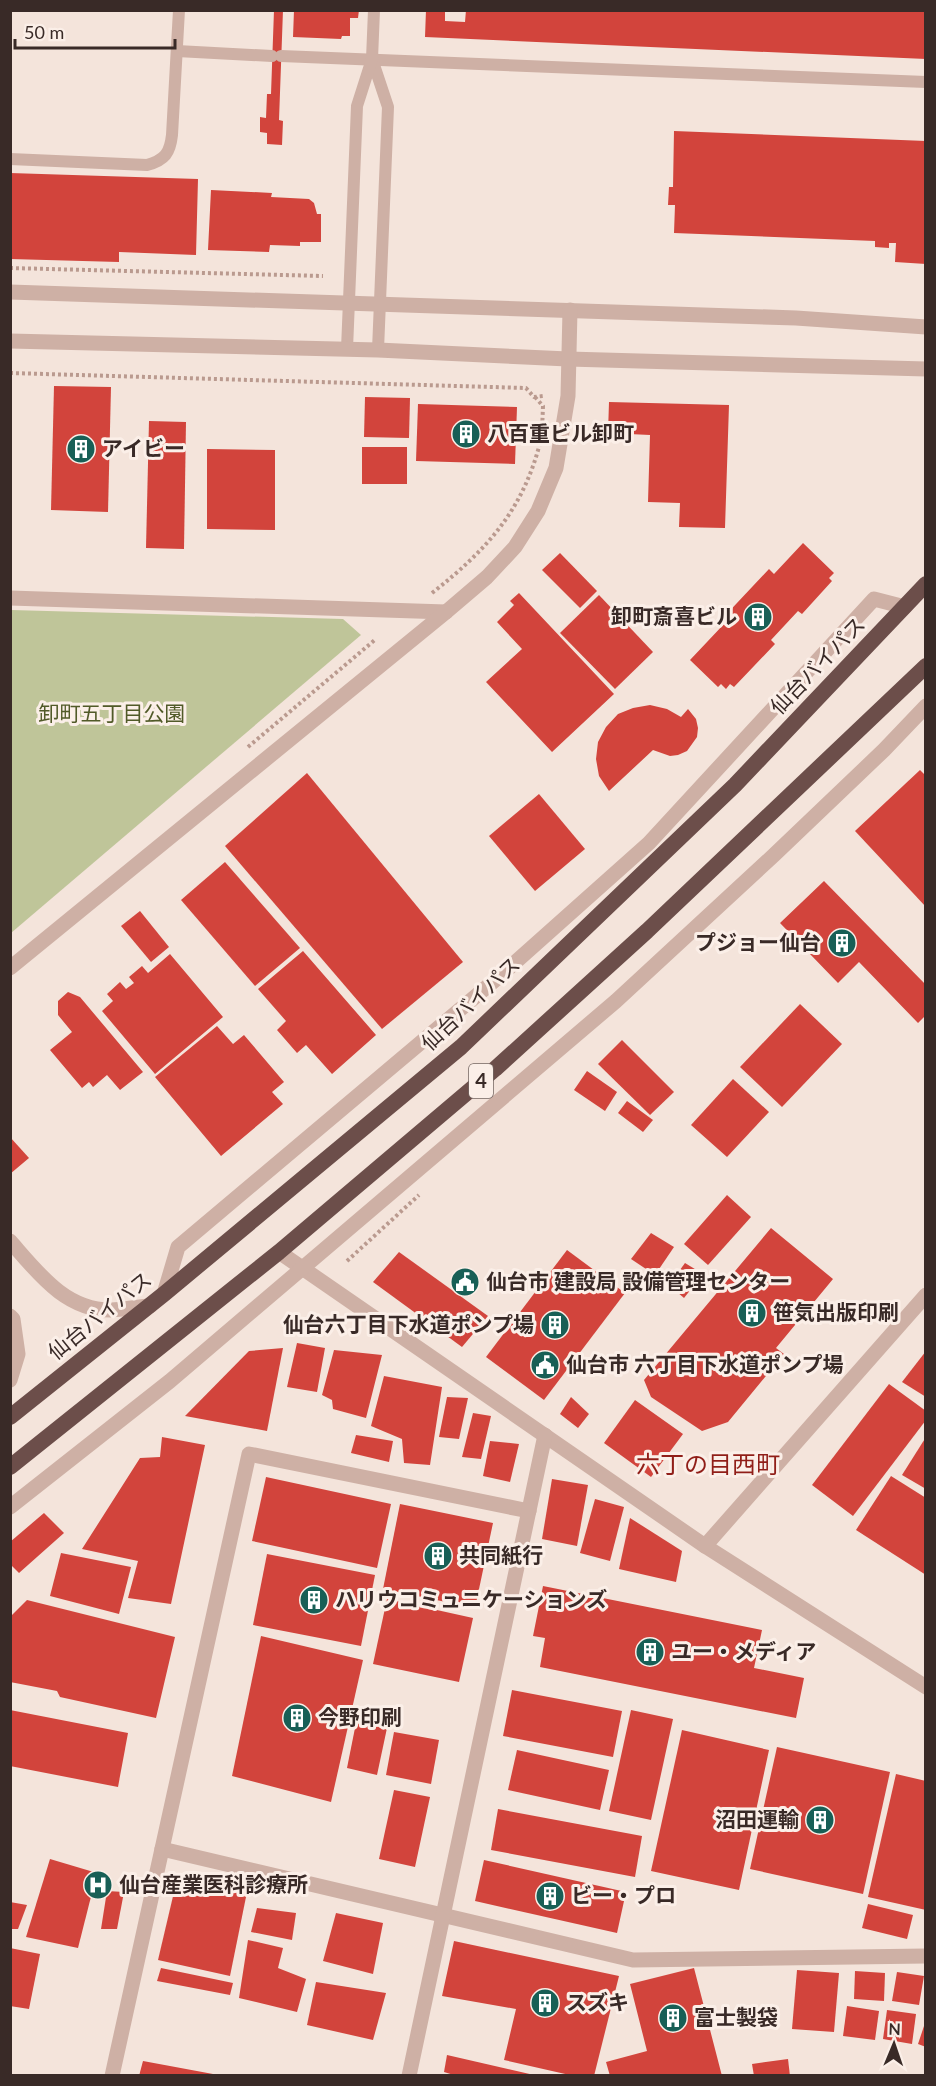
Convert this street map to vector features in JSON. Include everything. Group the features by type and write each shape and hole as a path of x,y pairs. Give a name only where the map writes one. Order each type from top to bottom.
{"highway":[{"name":"仙台バイパス","path":"10,1417 150,1306 461,1047 735,785 926,584"},
{"name":"4","path":"10,1467 279,1252 495,1069 639,939 926,666"}],"street":[{"path":"10,292 796,318 926,327"},
{"path":"10,968 446,612 487,576 515,547 538,512 556,468 568,396 570,310"},
{"path":"10,341 347,349 568,359 926,369"},
{"path":"10,598 446,612"},
{"path":"164,1294 178,1247 501,975 649,843 874,599 905,607"},
{"path":"10,1507 170,1382 616,1001 834,798 926,706"},
{"path":"10,1241 57,1292 83,1306 110,1310 150,1306"},
{"path":"279,1252 705,1546 926,1687"},
{"path":"705,1546 926,1295"},
{"path":"10,1316 13,1320 18,1354 10,1380"},
{"path":"409,2076 545,1435"},
{"path":"112,2076 249,1454 529,1511"},
{"path":"162,1849 633,1960 926,1956"}],"lane":[{"path":"10,159 147,165 160,162 170,148 178,10"},
{"path":"347,349 357,106 372,59 374,10"},
{"path":"177,51 926,82"},
{"path":"372,59 388,108 378,350"}],"path":[{"path":"10,268 323,276"},
{"path":"10,374 526,388 543,406 540,439 529,478 519,500 507,519 484,546 426,598"},
{"path":"534,397 543,396"}],"green space":[{"name":"卸町五丁目公園","path":"11,610 343,619 361,635 11,933"}],"building":[{"path":"274,10 283,10 279,120 283,121 282,145 267,144 267,133 260,132 260,117 266,118 267,94 271,94"},
{"path":"294,10 359,10 358,18 350,18 350,36 342,36 341,39 293,37"},
{"path":"426,10 445,10 445,21 465,22 466,10 926,10 926,59 425,37"},
{"path":"674,131 926,141 926,264 895,262 896,243 889,243 889,248 875,247 875,241 674,233 675,205 668,205 669,187 673,187"},
{"path":"10,173 198,179 196,255 119,252 119,262 10,259"},
{"path":"211,190 272,193 271,197 309,199 314,203 317,214 321,214 321,242 300,242 300,246 270,245 269,252 208,250"},
{"name":"アイビー","path":"54,386 111,387 108,512 51,510"},
{"path":"365,397 410,398 409,438 364,437"},
{"path":"609,402 729,405 725,528 679,527 680,503 648,502 650,435 608,433"},
{"name":"八百重ビル卸町","path":"418,404 517,407 515,464 416,461"},
{"path":"149,421 186,422 184,549 146,548"},
{"path":"362,447 407,447 407,484 362,484"},
{"path":"207,449 275,450 275,530 207,529"},
{"name":"卸町斎喜ビル","path":"803,543 834,573 829,578 832,581 802,614 798,611 771,640 775,644 734,687 730,684 726,689 721,684 718,687 690,660 724,624 721,620 769,569 774,574"},
{"path":"560,553 597,591 580,608 542,570"},
{"path":"519,593 614,694 552,752 486,682 522,649 497,622 514,605 510,601"},
{"path":"599,595 653,652 615,689 560,633"},
{"path":"650,705 667,709 681,717 688,709 696,719 697,737 687,751 678,755 670,756 653,750 609,791 599,776 596,759 598,742 606,727 618,714"},
{"path":"920,770 926,776 926,907 855,831"},
{"path":"307,773 463,962 382,1029 225,846"},
{"path":"539,794 585,849 535,891 489,836"},
{"path":"225,862 300,948 255,986 181,900"},
{"name":"プジョー仙台","path":"824,881 926,985 926,1015 918,1023 859,962 838,983 780,923"},
{"path":"140,911 169,947 151,962 121,926"},
{"path":"303,951 376,1035 332,1074 306,1045 297,1053 277,1030 286,1021 258,989"},
{"path":"170,954 223,1017 155,1074 102,1011 113,1001 107,994 120,982 126,989 134,983 129,977 142,966 148,973"},
{"path":"68,992 80,997 143,1072 120,1090 107,1075 93,1087 89,1082 82,1088 50,1050 72,1032 58,1015 58,1001"},
{"path":"800,1004 842,1044 782,1107 740,1067"},
{"path":"217,1026 233,1044 244,1035 284,1082 272,1092 283,1104 221,1156 155,1077"},
{"path":"622,1040 674,1092 650,1115 598,1064"},
{"path":"587,1071 617,1092 605,1111 574,1090"},
{"path":"733,1079 769,1112 727,1157 691,1125"},
{"path":"627,1101 653,1120 643,1132 618,1113"},
{"path":"10,1137 29,1158 10,1174"},
{"path":"727,1195 751,1217 708,1265 684,1244"},
{"name":"笹気出版印刷","path":"771,1228 833,1279 776,1348 784,1354 728,1422 702,1431 651,1397 644,1380"},
{"path":"651,1233 674,1247 655,1275 631,1259"},
{"name":"仙台六丁目下水道ポンプ場","path":"567,1250 625,1293 544,1400 486,1357"},
{"path":"399,1252 488,1316 462,1347 373,1282"},
{"path":"685,1263 703,1274 684,1298 669,1285"},
{"path":"297,1343 325,1348 317,1392 287,1387"},
{"path":"283,1348 267,1431 185,1416 249,1351"},
{"path":"334,1350 382,1355 366,1418 333,1409 332,1400 322,1395"},
{"path":"926,1351 926,1397 902,1382"},
{"path":"384,1376 442,1387 430,1465 404,1463 402,1439 371,1426"},
{"path":"889,1384 926,1411 926,1420 853,1516 812,1485"},
{"path":"447,1397 468,1398 459,1439 439,1437"},
{"path":"571,1397 589,1414 578,1428 560,1414"},
{"path":"635,1400 683,1434 651,1477 604,1443"},
{"path":"473,1413 491,1416 481,1459 462,1457"},
{"path":"356,1435 393,1441 389,1462 351,1453"},
{"path":"162,1437 205,1445 171,1604 128,1598 138,1561 82,1549 140,1458 160,1457"},
{"path":"926,1437 926,1489 902,1475"},
{"path":"490,1441 519,1444 510,1482 483,1476"},
{"path":"891,1476 926,1498 926,1575 856,1530"},
{"path":"266,1477 391,1504 377,1568 252,1541"},
{"path":"552,1479 588,1485 577,1546 542,1539"},
{"path":"595,1499 624,1507 610,1561 580,1553"},
{"name":"共同紙行","path":"400,1504 493,1523 475,1608 383,1589"},
{"path":"44,1513 64,1533 19,1573 10,1564 10,1542"},
{"path":"630,1518 682,1551 676,1582 619,1569"},
{"path":"61,1553 131,1567 119,1614 50,1596"},
{"name":"ハリウコミュニケーションズ","path":"267,1554 375,1575 361,1646 253,1625"},
{"name":"ユー・メディア","path":"543,1586 762,1630 754,1668 804,1678 796,1718 540,1667 545,1638 533,1636"},
{"path":"387,1599 473,1618 459,1682 373,1664"},
{"path":"27,1600 175,1637 156,1718 60,1697 57,1691 10,1682 10,1617"},
{"name":"今野印刷","path":"261,1636 363,1660 331,1802 232,1776"},
{"path":"512,1690 622,1711 613,1757 503,1736"},
{"path":"10,1710 128,1733 118,1787 10,1766"},
{"path":"631,1710 673,1719 651,1820 609,1811"},
{"path":"356,1723 387,1728 377,1775 347,1768"},
{"path":"682,1730 769,1750 739,1890 651,1871"},
{"path":"394,1732 439,1740 431,1784 386,1775"},
{"name":"沼田運輸","path":"777,1747 890,1772 863,1894 750,1869"},
{"path":"517,1750 609,1770 600,1810 508,1790"},
{"path":"896,1774 926,1781 926,1910 868,1897"},
{"path":"394,1790 430,1797 415,1867 379,1859"},
{"path":"498,1809 642,1836 635,1877 491,1850"},
{"path":"50,1859 97,1873 78,1948 26,1937"},
{"name":"ビー・プロ","path":"484,1860 626,1892 617,1933 475,1901"},
{"path":"178,1875 247,1892 230,1976 158,1960"},
{"path":"107,1891 124,1892 117,1929 101,1929"},
{"path":"10,1902 27,1905 18,1929 10,1929"},
{"path":"868,1904 913,1915 907,1939 862,1928"},
{"path":"257,1908 296,1913 292,1940 251,1932"},
{"path":"336,1913 383,1923 373,1974 323,1961"},
{"path":"248,1940 283,1948 278,1968 306,1979 297,2012 239,1998"},
{"name":"スズキ","path":"454,1941 619,1976 594,2076 574,2076 504,2060 516,2009 442,1996"},
{"path":"10,1948 40,1954 29,2009 10,2006"},
{"path":"161,1968 233,1983 230,1995 157,1981"},
{"name":"富士製袋","path":"694,1968 722,2076 610,2076 606,2062 647,2051 630,1984"},
{"path":"797,1970 839,1973 834,2032 792,2029"},
{"path":"855,1971 885,1973 884,2001 854,1999"},
{"path":"897,1972 924,1976 919,2005 892,2001"},
{"path":"316,1982 386,1993 373,2040 307,2025"},
{"path":"847,2006 879,2011 875,2040 843,2036"},
{"path":"887,2010 916,2014 912,2044 883,2039"},
{"path":"926,2020 926,2047 918,2044"},
{"path":"447,2055 534,2076 457,2076 444,2072"},
{"path":"788,2059 790,2076 754,2076 752,2064"},
{"path":"143,2061 213,2074 212,2076 139,2076"}],"place":[{"name":"八百重ビル卸町","path":"466,434"},
{"name":"アイビー","path":"81,449"},
{"name":"卸町斎喜ビル","path":"758,617"},
{"name":"プジョー仙台","path":"842,943"},
{"name":"仙台市 建設局 設備管理センター","path":"465,1282"},
{"name":"笹気出版印刷","path":"752,1313"},
{"name":"仙台六丁目下水道ポンプ場","path":"555,1325"},
{"name":"仙台市 六丁目下水道ポンプ場","path":"545,1365"},
{"name":"共同紙行","path":"438,1556"},
{"name":"ハリウコミュニケーションズ","path":"314,1600"},
{"name":"ユー・メディア","path":"650,1652"},
{"name":"今野印刷","path":"297,1718"},
{"name":"沼田運輸","path":"820,1820"},
{"name":"仙台産業医科診療所","path":"98,1885"},
{"name":"ビー・プロ","path":"550,1896"},
{"name":"スズキ","path":"545,2003"},
{"name":"富士製袋","path":"673,2018"}],"district":[{"name":"六丁の目西町","path":"708,1465"}]}
